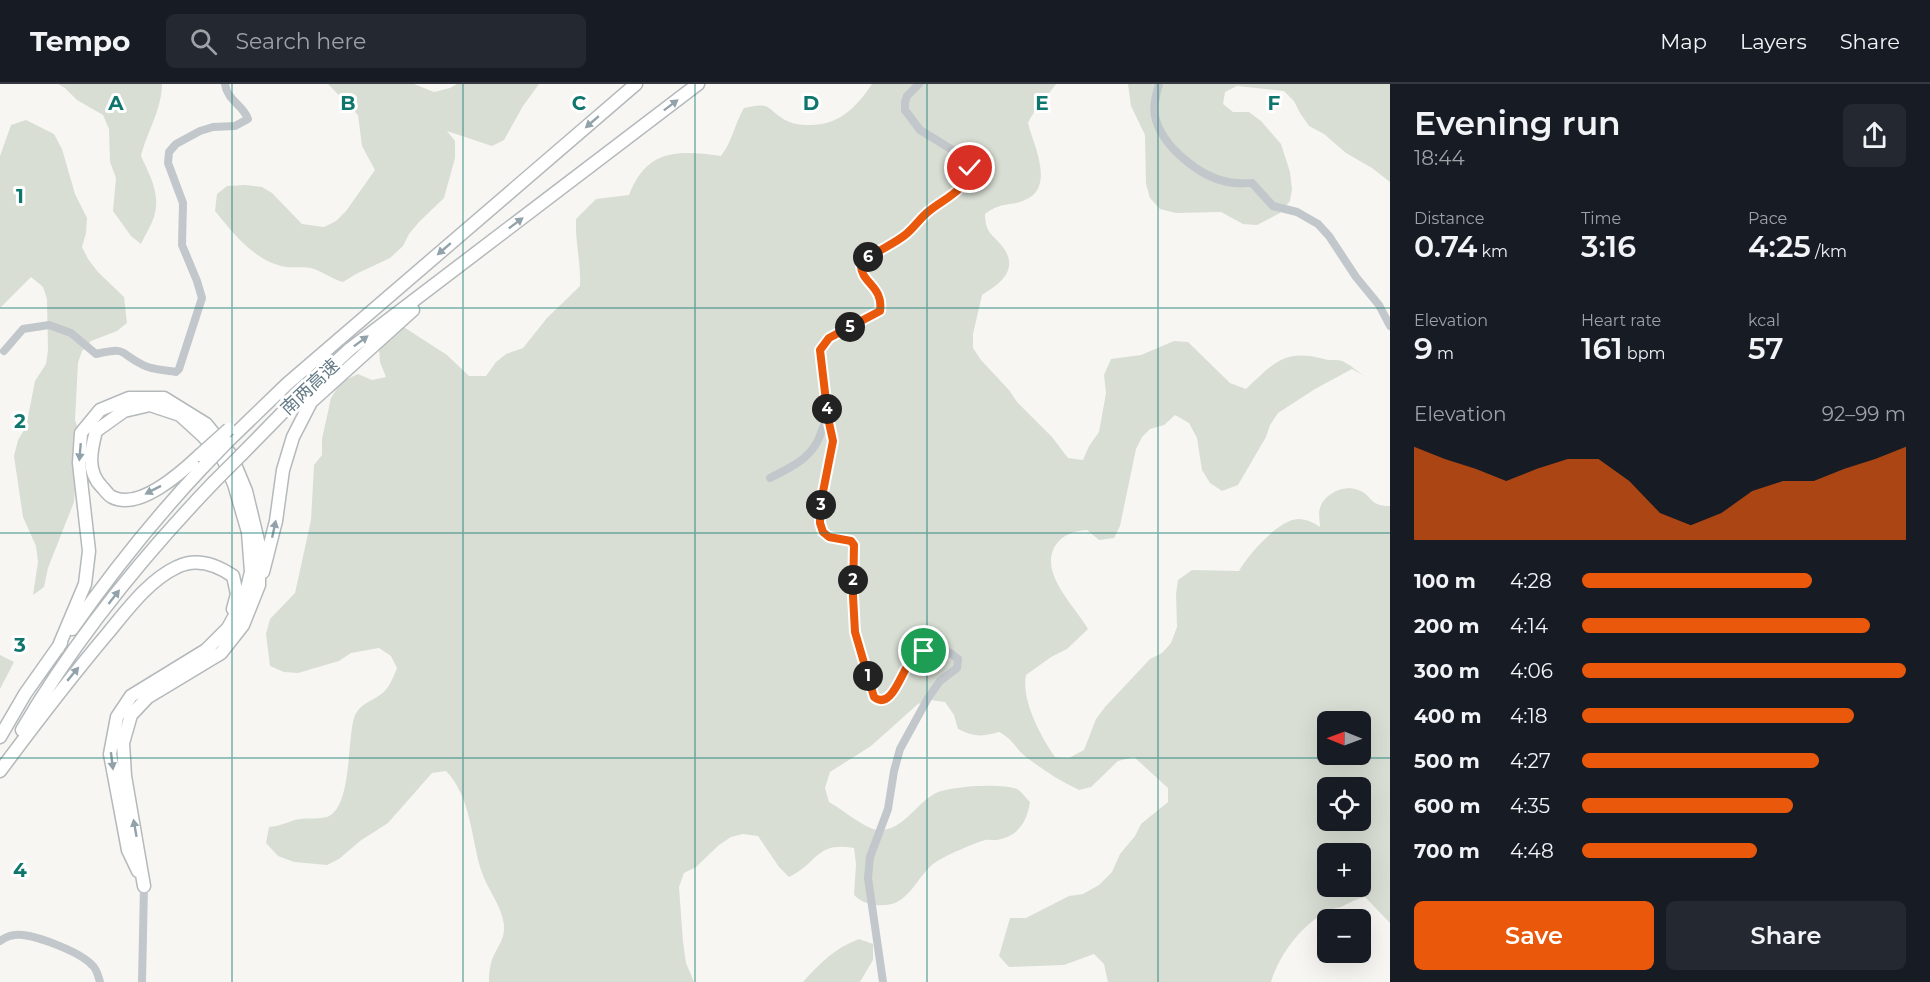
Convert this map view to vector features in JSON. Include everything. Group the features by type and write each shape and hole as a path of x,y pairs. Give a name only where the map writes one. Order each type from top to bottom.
{"highway":[{"name":"南两高速","path":"202,461 228,435 636,84"},
{"name":"南两高速","path":"0,769 36,705 112,598 169,529 291,404 350,349 698,84"},
{"path":"232,631 243,625 259,585 276,521 283,470 293,437 311,402 487,245"},
{"path":"58,648 85,584 88,551 79,463 81,434 100,410 129,398 164,398 206,424 231,454 246,491 259,545 259,585"},
{"path":"144,886 128,850 110,754 117,717 131,696 221,653 245,597 251,572 248,532 234,484 224,461 203,436 180,415 150,405 124,411 96,431 90,453 92,469 98,483 112,497 130,500 154,491 184,470 202,461"},
{"path":"0,737 25,694 104,584 202,461"},
{"path":"0,769 60,690 128,610 159,579 178,566 198,562 218,567 233,576 237,594 232,631"}],"street":[{"path":"4,351 23,329 49,325 71,333 96,354 117,350 126,352 144,366 176,372 179,369 202,298 182,245 183,203 168,163 169,152 176,144 200,131 213,127 235,126 248,119 245,112 229,96 225,84"},
{"path":"883,982 868,878 870,857 888,810 900,748 928,698 940,681 957,668 959,663 958,659 944,650 935,648 924,651 917,655 907,667 888,698 881,701 874,697 855,632 854,545 851,541 829,537 823,532 820,523 820,507 833,441 820,350 829,338 880,311 882,302 878,292 862,273 861,264 872,254 905,235 928,212 959,190 968,176 970,168 964,157 920,130 905,110 908,96 919,84"},
{"path":"1158,84 1155,102 1156,118 1166,140 1176,152 1205,174 1228,182 1252,183 1273,206 1297,212 1318,224 1379,305 1390,326"},
{"path":"770,478 795,465 807,455 817,443 828,418"},
{"path":"142,982 144,886"},
{"path":"0,941 9,936 22,934 56,944 91,963 96,969 100,982"}],"shaded area":[{"path":"58,84 162,84 157,111 141,156 154,185 156,209 141,244 131,236 113,211 116,178 110,162 109,129 103,115 77,100"},
{"path":"328,84 414,84 434,92 457,84 539,84 523,106 504,140 492,146 447,131 455,141 455,158 444,198 419,222 403,246 390,258 343,282 314,269 286,267 264,259 246,245 215,211 217,194 227,186 245,185 262,187 272,193 302,224 324,227 336,221 346,211 375,170 362,146 358,115"},
{"path":"872,84 1056,84 1028,123 1040,164 1039,185 1034,194 1025,200 996,207 985,214 989,231 1005,250 1009,265 1008,271 1000,282 982,295 973,334 973,348 1017,402 1052,437 1068,458 1083,460 1099,432 1106,393 1104,375 1111,359 1141,355 1174,341 1188,342 1230,383 1246,389 1280,360 1299,356 1342,361 1366,377 1352,369 1278,413 1238,485 1222,491 1210,483 1202,470 1197,438 1189,423 1175,415 1164,425 1150,429 1142,437 1136,449 1120,526 1114,538 1099,540 1087,530 1082,530 1065,536 1055,546 1051,557 1055,579 1088,629 1067,649 1051,657 1026,675 1025,685 1033,718 1050,749 1055,757 1069,758 1084,750 1096,719 1105,707 1150,659 1162,653 1171,643 1177,627 1178,580 1192,570 1239,571 1264,539 1290,521 1304,520 1320,527 1319,512 1322,503 1341,489 1353,488 1363,492 1378,504 1390,506 1390,923 1365,897 1334,909 1317,909 1317,918 1293,940 1280,960 1271,982 1108,982 1104,964 1094,954 1064,965 1009,967 999,956 1010,918 1026,918 1069,896 1083,894 1099,885 1112,872 1120,854 1135,836 1141,824 1168,802 1168,788 1134,757 1118,761 1091,787 1079,790 1032,762 999,732 978,735 958,729 954,715 945,702 930,700 918,704 871,746 830,772 825,788 829,802 866,826 877,830 894,827 927,799 941,791 975,786 1009,787 1019,790 1030,802 1027,816 1016,832 996,840 984,840 941,859 930,866 899,901 882,905 867,903 854,895 856,864 854,848 841,847 824,850 789,877 779,867 758,836 743,834 731,837 696,867 684,873 679,887 686,963 694,982 489,982 492,961 504,934 503,918 481,870 461,793 446,771 432,773 388,823 360,841 339,859 327,865 294,862 278,856 266,843 269,827 299,819 327,817 335,811 345,788 354,718 361,707 386,690 397,668 391,656 379,648 351,653 339,661 298,673 284,672 270,666 266,634 270,619 295,593 311,520 314,465 322,455 322,439 331,398 341,382 358,374 372,380 386,377 380,362 379,348 399,324 447,355 469,376 486,376 496,362 506,354 523,348 547,318 580,286 576,219 596,199 629,195 636,180 645,169 654,161 665,156 691,153 721,156 744,108 764,106 785,120 802,125 819,125 837,119 853,108"},
{"path":"1128,84 1390,84 1390,182 1346,153 1324,134 1309,126 1294,101 1284,91 1237,86 1225,92 1223,104 1233,112 1249,112 1261,121 1281,144 1290,172 1292,189 1290,201 1280,213 1257,225 1243,224 1221,212 1176,213 1160,209 1150,198 1146,184 1145,135 1131,106"},
{"path":"26,120 54,134 62,149 75,194 87,218 82,247 98,272 124,297 127,323 117,331 91,341 82,351 78,363 75,420 79,432 74,502 48,568 44,587 33,595 38,562 36,546 23,517 14,456 18,440 26,427 35,381 46,364 47,299 43,287 31,277 0,308 0,156 11,125"},
{"path":"0,655 14,662 0,689"},
{"path":"859,939 873,944 873,960 860,982 803,982 828,957"}],"route":[{"path":"924,651 917,655 907,667 888,698 881,701 876,700 855,632 854,545 851,541 829,537 823,532 820,523 820,507 833,441 820,350 829,338 880,311 882,302 878,292 862,273 861,264 872,254 905,235 928,212 959,190 970,168"}]}
